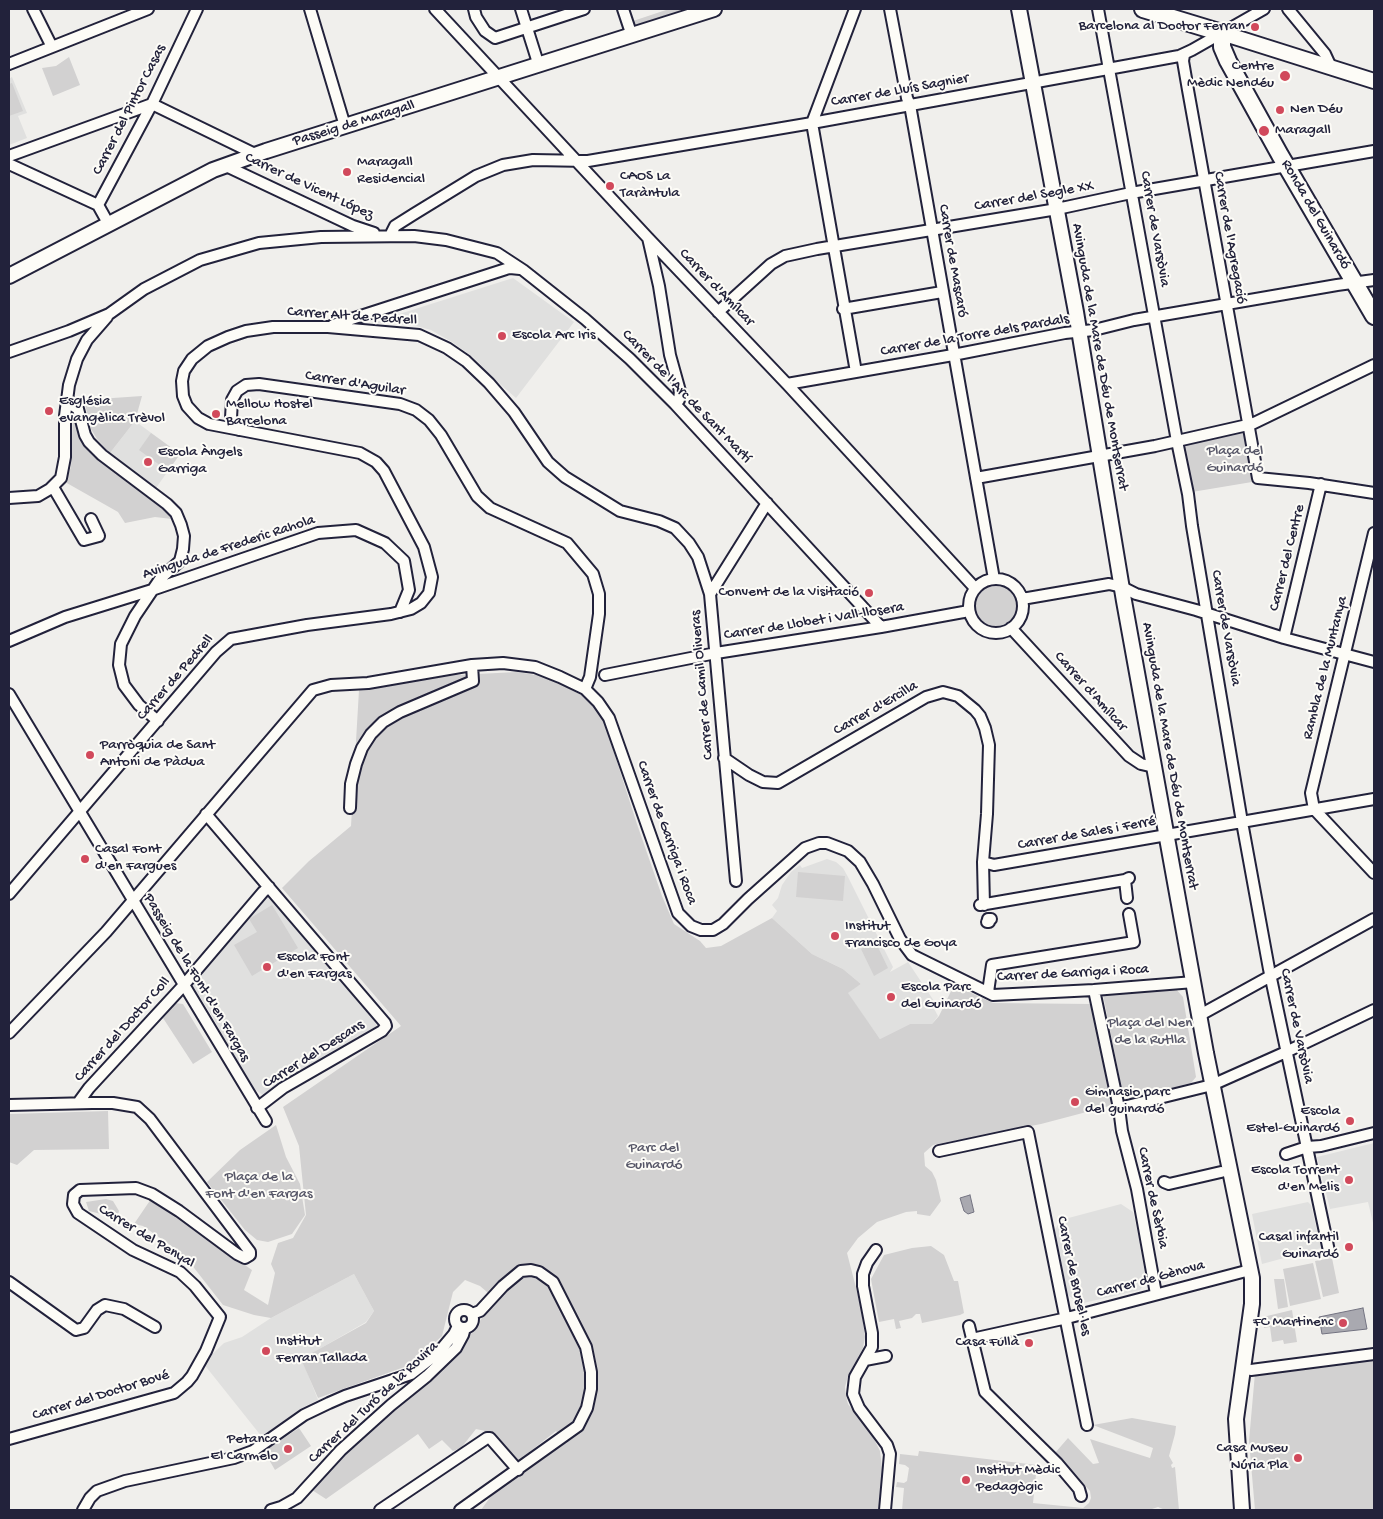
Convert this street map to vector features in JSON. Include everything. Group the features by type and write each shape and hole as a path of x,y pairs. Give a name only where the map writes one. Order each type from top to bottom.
{"main road":[{"path":"1143,9 1169,13 1222,33"},
{"name":"Ronda del Guinardó","path":"1222,33 1222,47 1228,61 1374,316"}],"street":[{"path":"34,9 52,47"},
{"path":"9,64 148,9"},
{"name":"Carrer del Pintor Casas","path":"98,205 152,104 197,9"},
{"path":"310,9 345,126"},
{"name":"Carrer d'Amílcar","path":"435,9 787,384 975,588"},
{"path":"474,9 476,17 485,30 495,38 572,11 584,9"},
{"path":"521,9 539,66"},
{"path":"623,9 632,36"},
{"name":"Passeig de Maragall","path":"9,276 197,178 257,154 539,66 710,9"},
{"path":"855,9 812,123 856,372"},
{"name":"Carrer de Mascaró","path":"890,9 907,98 910,105 994,579"},
{"name":"Avinguda de la Mare de Déu de Montserrat","path":"1019,9 1057,209 1122,587 1212,1085 1250,1270 1252,1304 1236,1420 1242,1510"},
{"name":"Carrer de Varsòvia","path":"1098,9 1188,494 1242,822 1270,976 1329,1251"},
{"name":"Carrer de Lluís Sagnier","path":"385,236 395,226 476,176 503,166 533,160 578,162 812,123 1184,55 1264,9"},
{"path":"1288,9 1325,54 1331,67"},
{"path":"1222,33 1374,81"},
{"name":"Carrer de l'Agregació","path":"1184,55 1183,61 1248,425"},
{"path":"9,156 152,104 257,154"},
{"name":"Carrer del Segle XX","path":"718,312 771,264 785,256 1374,151"},
{"path":"9,164 98,205 108,223"},
{"name":"Carrer de Vicent López","path":"226,166 353,226 385,236"},
{"name":"Carrer de l'Arc de Sant Martí","path":"9,352 69,331 109,314 144,289 200,260 258,243 321,237 414,236 446,240 497,253 523,270 611,340 675,404 881,627"},
{"path":"648,238 659,286 670,355 680,391 679,400 675,404"},
{"path":"328,327 506,269 523,270"},
{"name":"Carrer de la Torre dels Pardals","path":"787,384 1154,317 1374,280"},
{"path":"844,309 942,292"},
{"path":"9,498 38,496 53,487 61,478 65,458 69,385 77,359 87,340 109,314"},
{"name":"Carrer Alt de Pedrell","path":"429,593 432,577 424,547 384,471 376,462 360,453 209,424 198,418 187,406 183,396 182,380 184,371 192,358 208,346 228,337 246,331 273,327 328,327 419,335 447,348 466,361 489,383 514,412 548,462 565,477 620,511 659,521 675,528 698,557 710,594"},
{"path":"976,478 1177,441 1248,425 1374,365"},
{"name":"Carrer d'Aguilar","path":"239,430 231,418 232,400 236,391 246,385 259,384 400,404 416,410 429,420 440,435 477,496 490,508 567,543 592,574 598,594 599,614 590,677 586,689"},
{"path":"67,402 78,409 85,436 89,442 102,455 167,504 176,513 184,536 180,561 160,579 152,590 120,644 119,665 124,685 139,705 158,721"},
{"path":"1248,425 1258,478 1321,484 1374,493"},
{"name":"Carrer del Centre","path":"1284,638 1321,484"},
{"path":"53,487 84,540 99,536 91,519"},
{"name":"Carrer de Camil Oliveras","path":"736,881 710,594 767,503"},
{"name":"Avinguda de Frederic Rahola","path":"9,640 65,617 152,590 318,533 356,530 385,543 404,561 409,590 400,612"},
{"name":"Rambla de la Muntanya","path":"1314,809 1311,793 1374,533"},
{"path":"994,579 1009,582 1020,594 1022,599 1021,616 1011,628 1004,631 989,632 976,624 969,611 971,595 975,588 987,580 994,579"},
{"path":"1022,599 1109,584 1122,587 1136,594 1284,638 1374,662"},
{"name":"Carrer de Pedrell","path":"9,894 216,652 231,639 307,625 400,612 411,609 421,603 429,593"},
{"name":"Carrer de Llobet i Vall-llosera","path":"605,675 716,653 969,611"},
{"name":"Carrer d'Amílcar","path":"1011,628 1129,756 1141,764 1154,767"},
{"path":"9,1033 106,932 313,690 331,686 368,683 472,665 503,663 535,667 586,689"},
{"path":"350,808 351,784 356,764 362,748 371,734 384,722 400,712 473,681 472,665"},
{"name":"Carrer de Garriga i Roca","path":"586,689 609,718 678,913 691,926 702,930 713,930 723,924 805,848 819,843 834,845 848,851 860,862 900,939 912,954 988,992 998,995 1194,982"},
{"name":"Carrer d'Ercilla","path":"724,758 763,782 778,782 926,697 943,692 958,696 980,716 989,745 987,814 982,862 982,905 1127,879 1127,898"},
{"name":"Passeig de la Font d'en Fargas","path":"9,694 266,1122"},
{"name":"Carrer de Sales i Ferré","path":"982,862 994,865 1374,799"},
{"path":"1314,809 1374,872"},
{"path":"206,814 269,887"},
{"name":"Carrer del Doctor Coll","path":"78,1103 89,1088 183,986 269,887"},
{"name":"Carrer del Descans","path":"257,1108 283,1088 382,1031 386,1026 384,1020 269,887"},
{"path":"988,992 992,966 1134,942 1130,914"},
{"path":"1200,1015 1374,919"},
{"name":"Carrer de Sèrbia","path":"1094,990 1119,1108 1122,1131 1137,1189 1156,1294"},
{"path":"1119,1108 1212,1085 1374,1010"},
{"path":"9,1105 78,1103"},
{"name":"Carrer del Penyal","path":"78,1103 113,1103 137,1107 150,1119 250,1252 248,1256 242,1257 236,1254 178,1210 152,1194 136,1188 80,1190 74,1195 73,1204 78,1213 133,1250 180,1272 195,1286 220,1317"},
{"name":"Carrer de Brusel·les","path":"939,1152 1028,1132 1087,1425"},
{"path":"1286,1154 1307,1147 1321,1146 1374,1133"},
{"path":"1164,1182 1169,1184 1221,1172"},
{"path":"876,1250 867,1263 863,1274 863,1286 872,1340 870,1353 855,1376 853,1394 859,1408 887,1445 890,1454 886,1510"},
{"path":"460,1510 578,1426 587,1408 591,1389 591,1372 586,1347 553,1282 539,1272 531,1270 521,1271 503,1286 480,1311 472,1314"},
{"name":"Carrer de Gènova","path":"972,1339 1066,1318 1250,1270"},
{"path":"9,1282 76,1330 84,1328 102,1306 124,1309 155,1327"},
{"path":"83,1510 97,1491 125,1481 234,1458 253,1451 299,1419 321,1407 345,1396 411,1374 438,1353 462,1327 473,1323 474,1318 472,1314 465,1309 458,1312 455,1319 462,1327"},
{"name":"Carrer del Doctor Bové","path":"9,1439 174,1393 192,1376 206,1351 220,1317"},
{"path":"969,1326 985,1392 1057,1463 1080,1490 1081,1496"},
{"name":"Carrer del Turó de la Rovira","path":"271,1510 297,1498 341,1450 391,1405 428,1376 456,1348 464,1335 462,1327"},
{"path":"1251,1370 1374,1354"},
{"path":"865,1360 886,1356"},
{"path":"380,1510 487,1438 490,1438 518,1470"}],"shaded area":[{"path":"12,77 27,113 18,116 27,138 9,145 9,79"},
{"name":"Escola Arc Iris","path":"513,278 574,322 516,398 473,357 431,330 413,325 371,323"},
{"name":"Escola Àngels Garriga","path":"135,421 180,454 156,488 110,453"},
{"name":"Institut Francisco de Goya","path":"827,859 836,862 843,868 893,967 890,972 908,962 934,1001 931,1003 938,1016 932,1024 910,1024 880,1039 847,993 861,984 843,969 812,954 772,918 777,911 772,905 778,898 782,885 791,872 800,865 802,868"},
{"name":"Escola Font d'en Fargas","path":"268,896 375,1021 377,1026 263,1095 251,1087 212,1016 191,983"},
{"name":"Escola Torrent d'en Melis","path":"1374,1143 1374,1227 1368,1202 1330,1209 1317,1157"},
{"path":"970,1195 974,1212 968,1214 964,1211 960,1198"},
{"path":"1308,1202 1311,1205 1321,1248 1262,1264 1252,1214"},
{"path":"1121,1204 1133,1212 1148,1277 1140,1290 1079,1304 1068,1295 1054,1231 1061,1220"},
{"name":"Institut Ferran Tallada","path":"354,1274 374,1311 366,1322 302,1359 318,1400 300,1409 262,1437 203,1363 224,1343 242,1337 271,1318"},
{"name":"FC Martinenc","path":"1363,1308 1367,1329 1322,1334 1319,1317"}],"green space":[{"path":"669,9 686,9 636,25 633,21"},
{"path":"69,57 80,85 53,96 42,68 56,66"},
{"path":"12,83 23,111 9,116 9,84"},
{"path":"142,396 135,421 110,453 97,439 91,429 84,400"},
{"path":"73,413 81,439 93,456 160,506 172,519 155,517 125,523 118,512 65,482 71,467"},
{"name":"Plaça del Guinardó","path":"1255,431 1264,480 1192,492 1181,453 1188,444"},
{"path":"151,433 180,454 168,471 139,450"},
{"path":"991,584 999,584 1011,590 1017,606 1011,622 999,628 991,628 979,622 973,610 973,602 979,590"},
{"name":"Parc del Guinardó","path":"517,672 549,677 580,694 602,715 637,824 662,896 674,924 700,941 706,948 721,946 772,918 812,954 843,969 861,984 848,993 880,1039 910,1024 932,1024 939,1016 954,985 993,1003 1092,1004 1113,1105 1041,1124 933,1145 924,1153 925,1166 932,1172 936,1180 941,1201 930,1216 917,1214 917,1211 906,1212 877,1222 858,1238 847,1253 861,1307 865,1337 863,1348 848,1376 845,1387 846,1396 848,1404 873,1437 880,1451 883,1476 879,1510 481,1510 494,1492 563,1439 556,1431 518,1461 494,1433 476,1429 461,1448 453,1451 442,1440 429,1449 418,1434 326,1499 312,1490 331,1468 386,1415 422,1387 459,1352 492,1303 487,1292 480,1286 465,1280 453,1292 442,1336 410,1365 318,1398 301,1359 366,1323 374,1311 354,1274 271,1318 254,1315 223,1305 191,1264 173,1247 143,1226 134,1224 151,1199 252,1270 244,1290 268,1305 275,1273 271,1264 278,1243 293,1238 306,1215 299,1146 283,1107 401,1026 282,888 309,861 351,826 359,690 437,676"},
{"path":"798,872 845,876 843,901 796,897"},
{"path":"272,905 298,948 252,976 234,945 257,932 249,919"},
{"path":"875,941 888,968 874,976 861,949"},
{"name":"Plaça del Nen de la Rutlla","path":"1175,988 1183,997 1196,1077 1191,1083 1131,1099 1123,1095 1103,995"},
{"path":"175,1003 183,1004 212,1052 193,1064 163,1018"},
{"path":"108,1111 109,1149 34,1150 17,1165 9,1162 9,1114"},
{"name":"Plaça de la Font d'en Fargas","path":"276,1125 286,1157 300,1184 305,1215 292,1234 268,1242 257,1240 245,1230 207,1182 240,1150"},
{"path":"106,1199 113,1201 119,1211 117,1218 89,1211 86,1202"},
{"path":"931,1246 944,1255 954,1281 958,1281 964,1313 922,1323 920,1314 916,1314 912,1318 899,1321 901,1328 896,1329 894,1319 879,1322 871,1279 884,1255 912,1248"},
{"path":"1332,1258 1339,1293 1323,1297 1315,1261"},
{"path":"1313,1263 1321,1299 1290,1306 1283,1269"},
{"path":"1274,1279 1284,1279 1288,1307 1278,1309"},
{"path":"1292,1310 1297,1342 1284,1344 1283,1340 1272,1342 1270,1327 1264,1328 1263,1317"},
{"path":"1374,1358 1374,1510 1255,1510 1249,1441 1255,1373"},
{"path":"1132,1418 1176,1426 1169,1456 1173,1463 1171,1465 1172,1468 1175,1467 1179,1510 1165,1510 1158,1507 1149,1510 902,1510 904,1488 896,1487 897,1482 904,1483 907,1481 909,1468 899,1464 900,1454 918,1456 919,1451 1037,1465 1033,1503 1083,1508 1089,1503 1091,1498 1090,1491 1055,1453 1068,1438 1093,1464 1099,1463 1090,1439 1150,1458 1153,1448 1093,1425"},
{"name":"Petanca El Carmelo","path":"299,1428 311,1446 275,1470 264,1451"}],"place":[{"name":"Barcelona al Doctor Ferran","path":"1255,27"},
{"name":"Centre Mèdic Nendéu","path":"1285,76"},
{"name":"Nen Déu","path":"1280,110"},
{"name":"Maragall","path":"1264,131"},
{"name":"Maragall Residencial","path":"347,172"},
{"name":"CAOS La Taràntula","path":"610,186"},
{"name":"Escola Arc Iris","path":"502,336"},
{"name":"Església evangèlica Trèvol","path":"49,411"},
{"name":"Mellow Hostel Barcelona","path":"216,414"},
{"name":"Escola Àngels Garriga","path":"148,462"},
{"name":"Convent de la Visitació","path":"869,593"},
{"name":"Parròquia de Sant Antoni de Pàdua","path":"90,755"},
{"name":"Casal Font d'en Fargues","path":"85,859"},
{"name":"Institut Francisco de Goya","path":"835,936"},
{"name":"Escola Font d'en Fargas","path":"267,967"},
{"name":"Escola Parc del Guinardó","path":"891,997"},
{"name":"Gimnasio parc del guinardó","path":"1075,1102"},
{"name":"Escola Estel-Guinardó","path":"1350,1121"},
{"name":"Escola Torrent d'en Melis","path":"1349,1180"},
{"name":"Casal infantil Guinardó","path":"1349,1247"},
{"name":"FC Martinenc","path":"1343,1323"},
{"name":"Casa Fullà","path":"1029,1343"},
{"name":"Institut Ferran Tallada","path":"266,1351"},
{"name":"Petanca El Carmelo","path":"288,1449"},
{"name":"Casa Museu Núria Pla","path":"1298,1458"},
{"name":"Institut Mèdic Pedagògic","path":"966,1480"}]}
